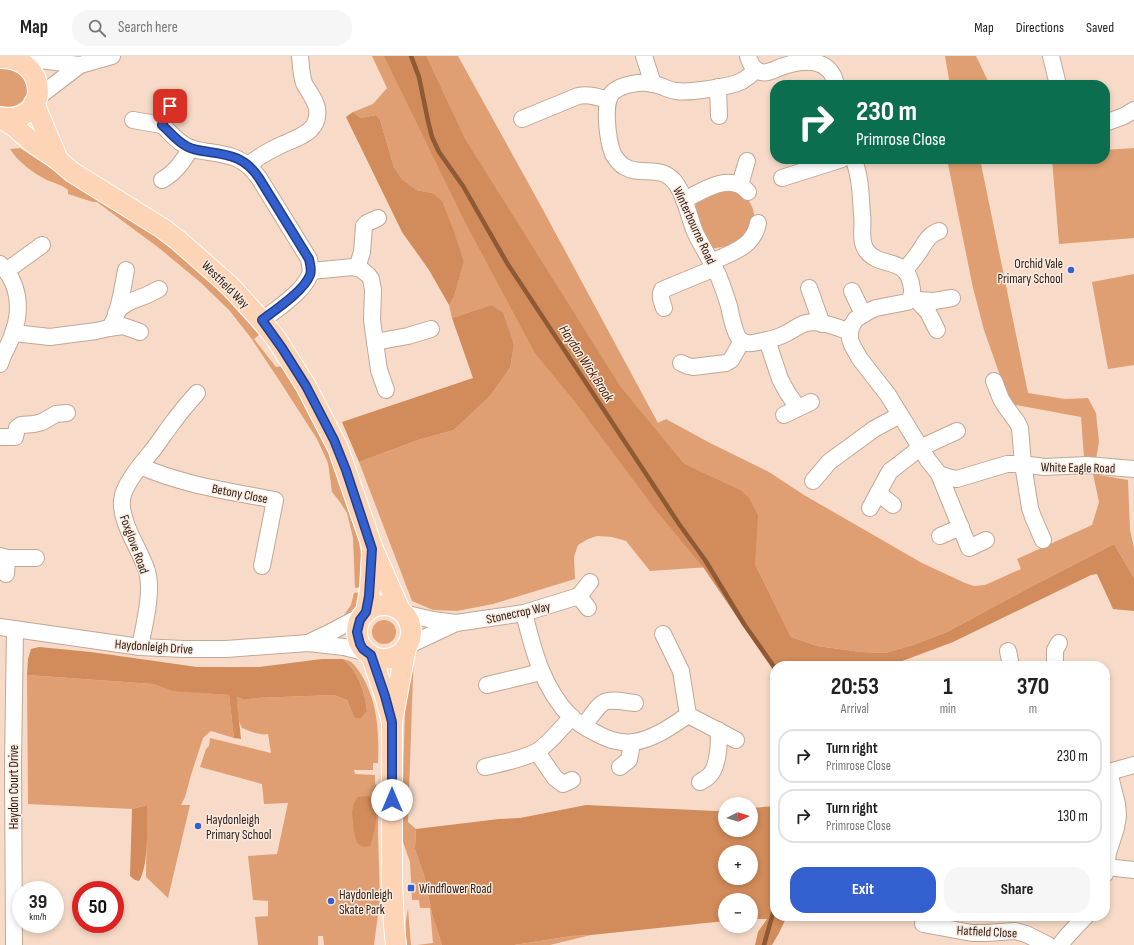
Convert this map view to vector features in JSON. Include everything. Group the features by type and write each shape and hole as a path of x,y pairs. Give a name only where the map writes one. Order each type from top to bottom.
{"main road":[{"path":"14,58 32,68 36,76 38,84 35,100 58,160"},
{"name":"Westfield Way","path":"0,117 11,118 19,116 28,111 35,100"},
{"name":"Westfield Way","path":"0,117 89,183 162,228 230,286 262,320 284,350 306,386 332,438 346,470 372,549 411,629 409,641 406,647 392,722 392,881 396,945"},
{"name":"Westfield Way","path":"372,549 370,589 365,614 360,620 357,632 360,644 369,654 385,696 392,722"},
{"path":"365,614 372,608 386,605 401,611"},
{"path":"369,654 380,658 390,658 399,654 406,647"}],"street":[{"path":"35,100 80,65 112,56"},
{"path":"249,165 263,154 303,136 311,130 315,122 317,114 316,108 301,75 300,56"},
{"path":"644,56 653,84"},
{"path":"748,56 752,66 756,70 764,72 788,64 822,60 835,80"},
{"path":"1051,56 1057,80"},
{"path":"14,58 80,65"},
{"path":"522,119 578,96 587,94 608,100 613,92 627,86 640,83 653,84 677,91 694,91 726,86 742,81 756,70"},
{"path":"718,87 719,116"},
{"name":"Winterbourne Road","path":"608,100 607,123 610,145 616,159 630,170 661,172 676,182 684,200 690,220 722,286 737,333 742,341"},
{"path":"162,125 170,106"},
{"path":"1110,120 1124,116 1134,110"},
{"path":"132,120 162,125 180,142 191,148 232,156 242,160 249,165 259,178 309,259 311,271 305,283 295,294 262,320"},
{"path":"162,180 178,168 191,148"},
{"path":"684,200 726,182 736,184 744,189 747,161"},
{"path":"782,178 826,164"},
{"path":"855,164 860,186 863,216 862,242 871,256 905,270 911,282 915,297 928,312 937,330"},
{"path":"357,268 364,241 364,226 378,218"},
{"path":"664,308 660,297 662,290 713,265 747,245 758,228 758,223"},
{"path":"905,270 920,251 928,237 939,231"},
{"path":"0,364 14,333 17,318 18,295 15,284 3,267 42,245"},
{"path":"311,271 350,267 357,268 365,272 371,279 374,290 372,320 376,357 386,390"},
{"path":"109,328 113,324 126,270"},
{"path":"809,288 822,324"},
{"path":"116,313 126,303 159,289"},
{"path":"852,291 863,314"},
{"path":"952,298 934,301 915,297 907,302 876,308 863,314 854,321 850,332 850,339 860,359 888,395 920,448 939,474 969,548 986,540"},
{"path":"681,363 693,367 726,363 730,360 742,341 748,343 780,337 806,323 822,324 850,332"},
{"path":"14,333 50,337 123,326 140,332"},
{"path":"375,342 408,336 431,329"},
{"path":"767,340 780,379 798,408"},
{"name":"White Eagle Road","path":"994,381 1001,399 1020,428 1023,464 1030,508 1043,540"},
{"name":"Foxglove Road","path":"140,647 147,606 148,579 145,566 126,520 122,498 140,466 197,393"},
{"path":"0,437 15,437 17,428 21,425 42,422 56,414 67,413"},
{"path":"813,481 829,462 874,429 900,415"},
{"path":"870,508 890,471 920,448 957,431"},
{"name":"White Eagle Road","path":"939,474 957,479 1006,464 1023,464 1044,467 1087,464 1134,469"},
{"name":"Betony Close","path":"140,466 158,474 184,482 275,500 262,566"},
{"path":"878,493 893,505"},
{"path":"940,536 961,527"},
{"path":"6,574 4,557 36,558"},
{"name":"Stonecrop Way","path":"401,611 428,619 456,623 524,613 584,602 590,582"},
{"path":"524,613 529,636 541,672 555,696 578,722 610,740 628,743 653,737 688,715"},
{"name":"Haydonleigh Drive","path":"308,642 365,614"},
{"name":"Stonecrop Way","path":"406,647 456,623"},
{"name":"Haydonleigh Drive","path":"8,628 140,647 226,649 308,642 344,647 369,654"},
{"name":"Haydon Court Drive","path":"8,628 6,765 14,945"},
{"path":"664,634 681,671 688,715"},
{"path":"1054,661 1055,650 1059,643"},
{"path":"487,685 541,672"},
{"path":"485,768 537,752 547,742 578,722 603,702 608,700 636,703"},
{"path":"688,715 736,740"},
{"path":"700,782 710,776 715,766 720,740 718,730"},
{"path":"620,767 628,760 631,749 628,743"},
{"path":"537,752 556,778 564,784 572,780"},
{"path":"1110,771 1134,765"},
{"path":"1110,782 1117,804 1118,816 1110,847"},
{"path":"1110,870 1134,870"},
{"path":"1060,945 1081,921"},
{"name":"Hatfield Close","path":"923,924 957,923 972,933 1015,931 1026,934 1048,945"}],"shaded area":[{"path":"372,56 458,56 658,423 666,419 710,443 769,472 804,495 922,563 974,586 985,585 1021,569 1017,559 1092,525 1099,502 1093,474 1128,480 1130,530 1134,548 1134,578 1114,544 947,632 913,645 885,653 861,652 817,646 791,637 755,564 650,571 626,541 612,537 597,536 578,545 574,557 575,579 493,604 457,611 433,610 412,601 359,462 418,440 454,430 491,395 510,368 514,345 491,305 452,318 449,305 454,297 464,262 432,193 416,190 402,179 394,167 380,120 376,115 361,118 353,112 373,104 387,88"},
{"path":"384,56 426,56 465,139 620,386 684,464 742,491 749,498 758,515 755,564 791,637 817,646 861,652 885,653 913,645 947,632 1114,544 1134,578 1134,611 1113,609 1097,574 1091,575 953,642 902,661 770,661 770,666 703,567 655,509 575,402 535,353 465,222"},
{"path":"945,56 976,56 988,80 949,80"},
{"path":"7,66 24,74 28,84 28,92 23,101 10,107 0,106 0,68"},
{"path":"353,112 361,118 376,115 380,120 394,167 402,179 416,190 432,193 442,201 464,262 454,297 449,305 429,270 402,232 346,117"},
{"path":"20,148 157,237 185,259 211,283 259,335 254,339 276,367 282,366 330,454 357,530 365,586 355,588 353,538 347,513 332,492 328,463 317,439 251,338 229,310 200,282 159,248 97,202 68,194 68,190 65,188 35,173 17,158 10,149"},
{"path":"1134,148 1134,238 1059,244 1052,164 1110,164 1110,150"},
{"path":"948,164 981,164 1028,393 1065,399 1088,398 1096,413 1099,442 1096,459 1084,457 1081,417 1010,404 984,330 973,288"},
{"path":"725,191 735,191 745,196 751,205 754,222 752,227 733,244 711,249 693,208 701,198"},
{"path":"1134,274 1134,365 1108,369 1092,282"},
{"path":"491,305 503,313 514,345 510,368 491,395 454,430 418,440 359,462 342,422 473,378 452,318"},
{"path":"366,591 357,605 344,615 351,605 354,593"},
{"path":"384,620 389,621 395,627 395,637 389,643 384,644 379,643 373,637 372,632 373,627 379,621"},
{"path":"39,647 91,652 197,667 259,667 322,659 343,659 353,670 360,682 365,697 367,711 361,718 355,718 347,700 334,695 256,698 244,700 237,697 241,739 234,738 229,695 173,691 153,684 27,675 28,659 31,649"},
{"path":"414,647 408,822 416,829 415,849 425,878 432,914 442,945 417,945 433,943 430,908 420,908 419,900 412,900 410,862 403,842 402,816 406,675"},
{"path":"343,659 354,665 367,685 374,706 378,729 378,763 373,763 373,770 354,770 355,774 375,775 375,784 378,787 380,899 374,945 324,945 323,936 318,936 318,945 258,945 255,917 268,916 268,901 253,900 248,856 277,854 288,803 264,804 262,784 200,767 206,749 209,746 210,738 271,753 268,734 258,734 242,728 240,725 237,709 237,697 244,700 256,698 334,695 347,700 351,710 367,711 365,697 360,682 353,670"},
{"path":"27,675 153,684 171,690 229,695 234,738 211,731 203,738 185,797 181,805 190,805 168,898 146,877 147,805 132,809 28,804"},
{"path":"369,796 373,800 375,806 376,824 370,846 363,847 357,843 354,833 352,812 354,803 358,797"},
{"path":"147,805 146,855 139,881 130,876 132,809"},
{"path":"586,805 718,811 718,837 758,837 758,807 770,806 770,921 785,921 772,945 755,945 758,932 767,919 758,919 758,893 718,893 718,922 572,936 514,945 442,945 432,914 425,878 415,849 416,829 499,819 520,818"},
{"path":"408,909 411,945 407,945 406,935"},
{"path":"591,935 550,945 514,945 572,936"}],"waterway":[{"name":"Haydon Wick Brook","path":"411,56 419,77 432,137 439,152 463,186 507,263 679,524 705,560 744,624 770,661"},
{"name":"Haydon Wick Brook","path":"764,945 771,921"}],"place":[{"name":"Orchid Vale Primary School","path":"1071,270"},
{"name":"Haydonleigh Primary School","path":"198,826"},
{"name":"Windflower Road","path":"411,888"},
{"name":"Haydonleigh Skate Park","path":"331,901"}],"route":[{"path":"170,106 162,125 180,142 189,147 200,150 232,156 249,165 259,178 309,259 311,271 305,283 295,294 262,320 292,362 338,448 372,549 369,596 366,612 360,620 357,632 363,649 371,655 392,722 392,800"}]}
